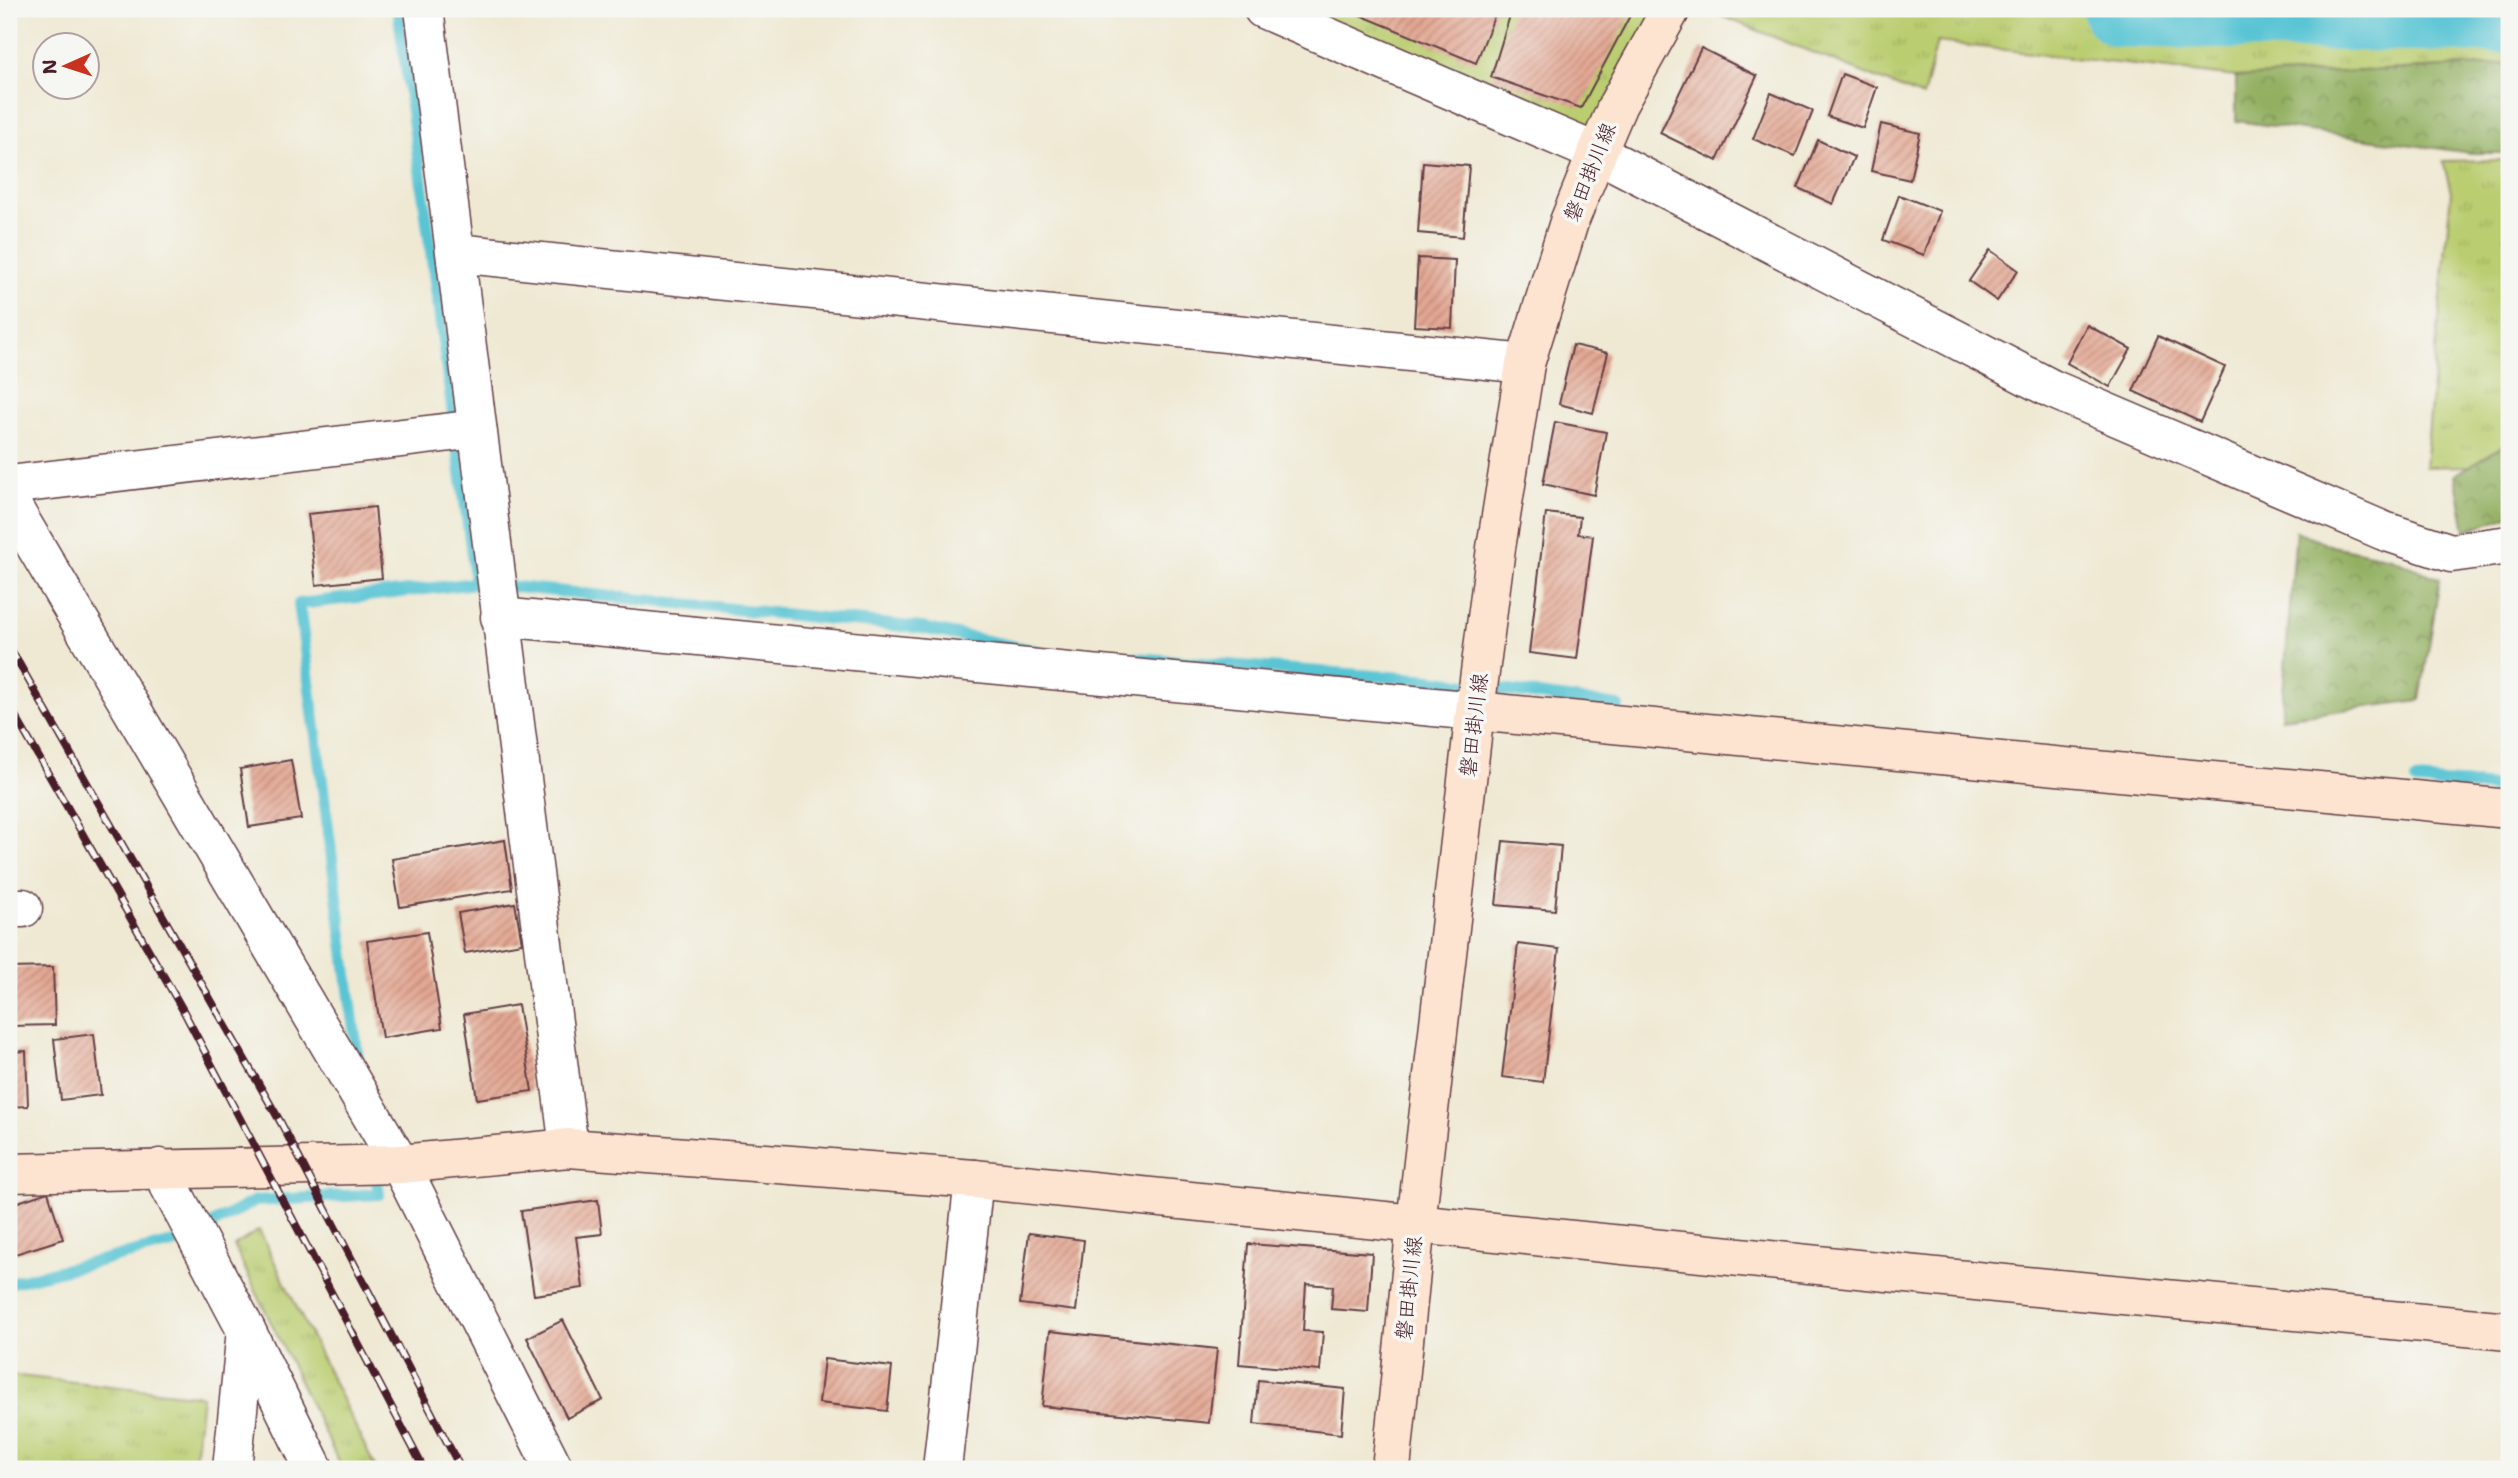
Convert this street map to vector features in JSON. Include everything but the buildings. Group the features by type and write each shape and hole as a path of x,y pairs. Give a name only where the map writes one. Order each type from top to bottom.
{"street":[{"path":"424,9 569,1149"},
{"path":"1263,9 1597,153 2052,389 2384,531 2451,553 2509,545"},
{"name":"磐田掛川線","path":"1391,1469 1416,1223 1475,711 1496,548 1525,364 1569,222 1597,153 1618,104 1671,9"},
{"path":"456,253 1525,364"},
{"path":"9,485 477,429"},
{"path":"9,501 400,1164 554,1469"},
{"path":"500,617 2509,808"},
{"path":"9,1173 400,1164 569,1149 974,1179 2025,1286 2509,1331"},
{"path":"160,1168 246,1330 314,1469"},
{"path":"942,1469 974,1179"},
{"path":"232,1469 246,1330"}],"green space":[{"path":"1254,9 1671,9 1597,153"},
{"path":"1704,9 2509,9 2509,64 2236,77 1937,42 1923,97"},
{"path":"2509,64 2509,153 2471,153 2236,121 2236,77"},
{"path":"2509,160 2509,442 2470,466 2425,467 2451,192 2443,161"},
{"path":"2509,442 2509,516 2465,531 2455,475"},
{"path":"2296,531 2332,546 2391,558 2440,579 2420,700 2281,718"},
{"path":"259,1230 376,1469 342,1469 234,1246"},
{"path":"9,1375 202,1396 194,1469 9,1469"}],"waterway":[{"path":"398,9 476,583"},
{"path":"2121,9 2509,15"},
{"path":"359,1067 299,604 476,583 922,628 1036,651"},
{"path":"1079,654 1431,680 1618,706"},
{"path":"2416,781 2509,788"},
{"path":"9,1283 181,1241 255,1201 379,1194 375,1168"}],"railway":[{"path":"9,646 281,1123 461,1469"},
{"path":"9,705 184,1012 424,1469"}]}
